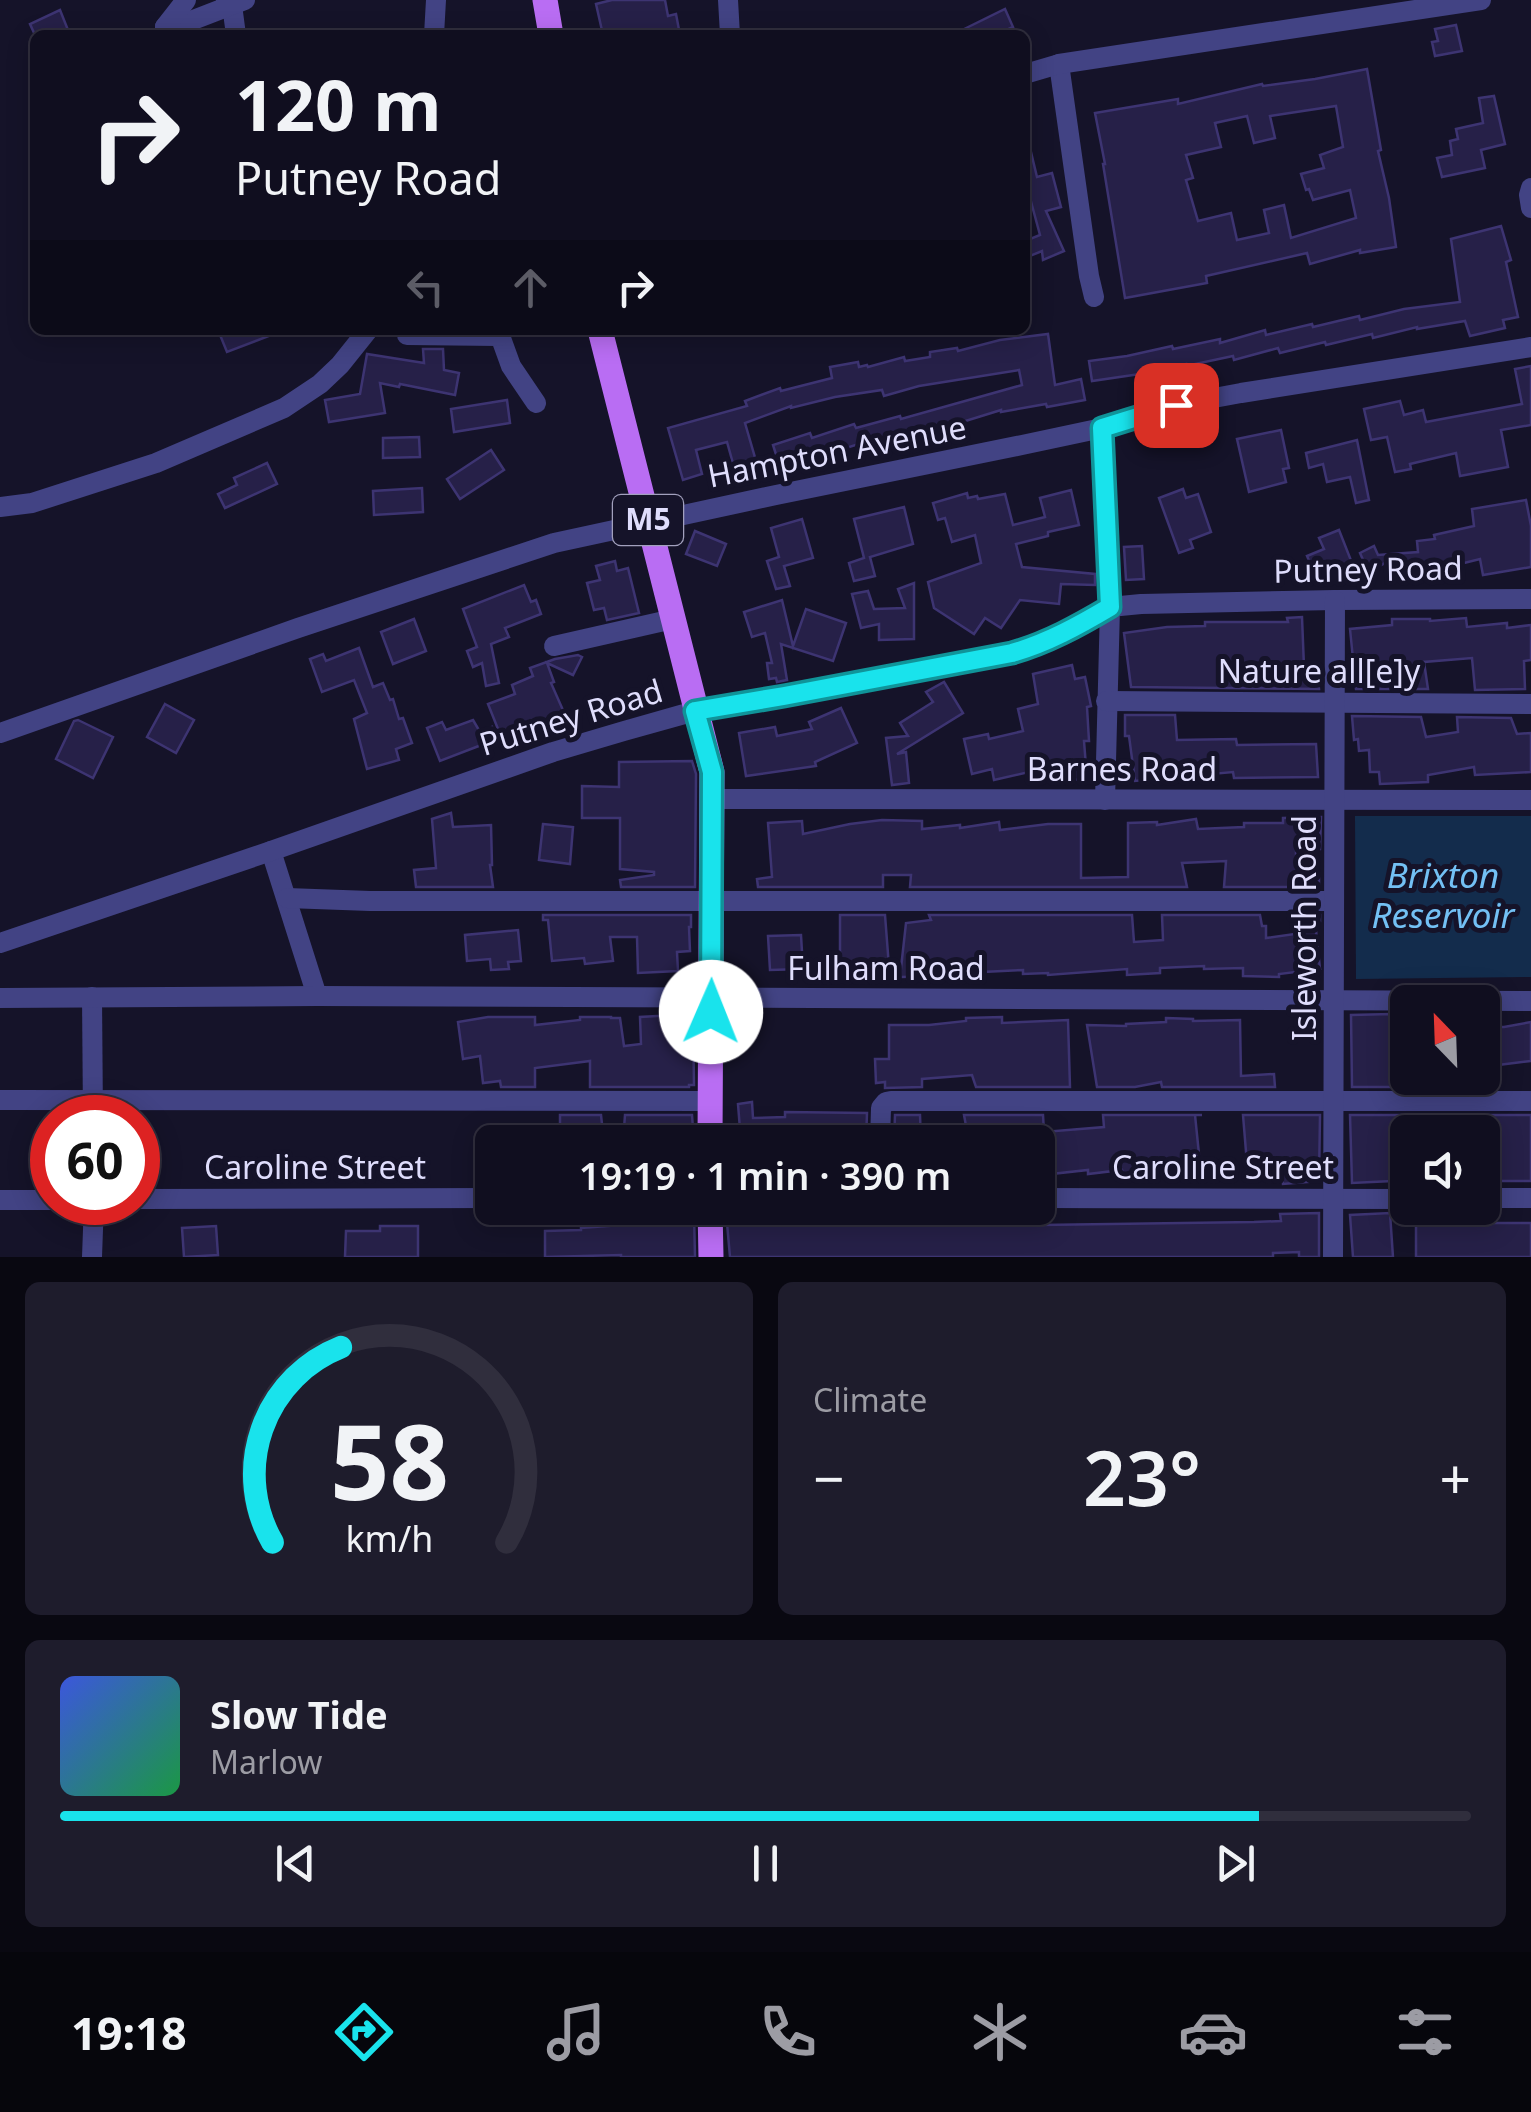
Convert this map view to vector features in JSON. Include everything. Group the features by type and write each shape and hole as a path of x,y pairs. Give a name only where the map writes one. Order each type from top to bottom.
{"main road":[{"path":"545,0 550,30"},
{"name":"M5","path":"601,335 709,756 710,1125"},
{"path":"710,1225 711,1257"}],"street":[{"path":"186,0 165,26 188,22 234,2 236,30"},
{"path":"434,30 436,0"},
{"path":"728,0 730,30"},
{"path":"1030,73 1059,64 1481,0"},
{"path":"1059,64 1094,297"},
{"path":"1531,188 1531,208"},
{"path":"0,506 32,503 156,463 284,408 320,384 364,335"},
{"path":"499,335 511,366 536,403"},
{"name":"Hampton Avenue","path":"0,732 554,543 1102,428 1150,412 1225,396 1531,347"},
{"path":"1102,428 1110,607 1105,800"},
{"name":"Putney Road","path":"0,943 553,752 695,711 1012,653 1064,634 1110,607 1531,598"},
{"name":"Isleworth Road","path":"1333,1257 1335,600"},
{"path":"554,646 673,619"},
{"name":"Nature all[e]y","path":"1106,701 1531,704"},
{"name":"Barnes Road","path":"712,799 1531,800"},
{"path":"271,851 317,996"},
{"path":"287,898 1334,902"},
{"path":"92,997 93,1095"},
{"name":"Fulham Road","path":"0,998 1531,1001"},
{"path":"0,1100 30,1103"},
{"path":"880,1125 881,1108 891,1101 1531,1102"},
{"path":"160,1109 710,1102"},
{"name":"Caroline Street","path":"160,1199 475,1198"},
{"name":"Caroline Street","path":"1055,1198 1390,1199"},
{"path":"1500,1198 1531,1198"},
{"path":"0,1200 30,1200"},
{"path":"92,1257 93,1225"}],"water":[{"name":"Brixton Reservoir","path":"1355,816 1531,816 1531,977 1356,979"}],"building":[{"path":"612,0 665,0 668,16 676,14 679,30 602,30 596,4"},
{"path":"1005,9 1013,27 1006,30 962,30"},
{"path":"60,10 68,30 33,30 30,24"},
{"path":"1456,25 1462,51 1435,56 1435,29"},
{"path":"1367,69 1396,247 1360,250 1310,264 1307,253 1206,276 1207,283 1125,298 1095,113 1178,99 1178,104 1262,84","holes":["1336,106 1343,147 1320,155 1324,168 1301,174 1313,200 1350,190 1356,218 1291,238 1284,205 1264,210 1269,233 1237,240 1231,213 1198,221 1186,180 1193,178 1186,155 1221,147 1215,123 1247,116 1254,143 1275,138 1270,116"]},
{"path":"1494,96 1505,144 1481,150 1485,168 1442,177 1437,158 1452,155 1450,141 1458,139 1456,129 1483,123 1479,98"},
{"path":"1030,148 1037,177 1052,173 1061,207 1046,211 1064,251 1043,260 1042,251 1030,256 1030,239 1040,235 1030,198"},
{"path":"1501,226 1511,260 1506,262 1518,317 1503,320 1505,328 1470,336 1465,321 1417,327 1373,338 1372,334 1280,353 1278,348 1234,360 1233,356 1092,381 1089,361 1460,302 1451,239"},
{"path":"1048,334 1055,385 1081,379 1085,400 1001,410 914,437 913,434 869,445 868,441 824,455 822,450 779,464 773,445 810,433 812,438 854,424 856,428 900,416 901,419 1022,385 1019,370 919,386 884,396 882,390 835,397 791,406 745,423 756,461 734,467 727,442 696,450 702,474 683,480 668,428 747,406 745,401 780,388 781,391 832,378 830,367 858,362 859,367 868,367 904,357 905,361 930,357 930,352 957,348 958,351 1000,340"},
{"path":"220,335 272,335 227,352"},
{"path":"423,349 443,349 444,370 459,373 455,395 380,383 385,413 329,422 325,400 360,394 367,354 424,363"},
{"path":"1531,366 1531,425 1501,430 1508,467 1460,476 1456,453 1410,464 1411,469 1395,472 1387,437 1371,440 1364,409 1400,401 1404,415 1423,410 1426,422 1522,404 1515,369"},
{"path":"507,400 510,423 454,432 451,409"},
{"path":"1281,430 1289,468 1283,469 1286,482 1249,492 1237,439"},
{"path":"419,437 420,457 383,458 383,438"},
{"path":"1357,440 1369,500 1356,503 1350,477 1327,482 1323,464 1309,468 1306,453"},
{"path":"491,450 504,470 460,499 447,479"},
{"path":"267,463 277,484 225,508 218,494 237,485 234,478"},
{"path":"422,488 423,512 374,515 373,491"},
{"path":"1183,489 1186,498 1198,494 1211,532 1190,540 1193,548 1179,553 1159,498"},
{"path":"1071,490 1079,525 1016,544 1022,567 1095,574 1095,585 1061,584 1059,604 1020,600 1001,628 985,618 974,634 934,608 928,582 981,563 975,535 952,542 945,518 938,520 933,503 967,493 968,498 978,499 1005,494 1013,525 1045,517 1040,498"},
{"path":"1526,500 1531,526 1531,567 1483,575 1480,559 1424,573 1397,575 1396,558 1368,571 1360,553 1374,546 1378,555 1418,552 1417,541 1474,526 1472,509"},
{"path":"904,507 913,544 870,557 875,576 854,581 849,563 864,558 854,519"},
{"path":"802,519 813,558 784,566 790,586 776,589 767,561 779,557 771,528"},
{"path":"1339,530 1352,563 1316,577 1307,556 1324,549 1319,538"},
{"path":"695,531 726,544 717,566 686,554"},
{"path":"1142,546 1144,579 1126,580 1124,547"},
{"path":"615,561 617,571 628,568 639,613 607,620 604,608 594,610 587,583 600,580 596,566"},
{"path":"914,583 914,639 879,640 879,624 861,628 852,594 868,591 874,609 905,608 898,589"},
{"path":"524,585 541,614 505,628 509,637 491,644 499,683 486,686 482,663 473,667 467,651 477,647 463,609"},
{"path":"782,600 793,646 806,609 846,623 833,661 781,644 787,680 777,682 776,678 769,679 767,663 772,663 765,633 752,637 744,612"},
{"path":"1302,617 1304,667 1317,666 1319,689 1131,687 1124,633 1205,626 1205,622 1288,622 1287,618"},
{"path":"1466,618 1467,627 1531,625 1531,660 1524,661 1525,689 1475,690 1472,658 1424,662 1428,689 1356,689 1350,629 1392,625 1392,619"},
{"path":"414,619 426,651 393,664 381,632"},
{"path":"359,648 373,687 383,683 412,743 396,749 399,760 367,769 354,719 367,713 354,680 322,692 310,659 323,654 326,661"},
{"path":"582,657 573,675 547,663 554,682 551,683 570,726 540,738 531,720 500,734 488,704 515,694 512,685 533,676 530,668 555,659"},
{"path":"1072,665 1075,679 1085,677 1091,706 1087,707 1089,741 1084,741 1087,779 1056,781 1055,766 994,780 992,769 972,774 964,739 988,734 989,739 1023,731 1018,709 1038,704 1033,674"},
{"path":"944,682 963,713 897,754 906,752 909,783 892,785 886,738 908,736 900,723 933,702 926,692"},
{"path":"165,704 194,720 176,753 147,737"},
{"path":"841,708 857,743 815,762 816,766 746,776 739,733 775,727 777,736 812,729 809,722"},
{"path":"1125,715 1175,715 1177,740 1236,739 1237,745 1316,744 1318,777 1234,778 1233,772 1135,781 1129,736 1125,736"},
{"path":"1352,716 1421,717 1426,737 1458,732 1457,717 1511,718 1517,734 1531,733 1531,772 1475,775 1474,767 1428,775 1428,782 1380,784 1379,772 1370,772 1369,750 1359,751 1358,739 1354,740"},
{"path":"78,720 113,737 93,778 56,759"},
{"path":"473,720 480,732 492,727 498,742 440,761 427,728 442,722 446,730"},
{"path":"692,761 696,774 695,887 621,887 620,880 654,872 620,869 620,818 582,818 582,786 619,787 619,762"},
{"path":"451,813 453,827 491,825 493,887 416,887 414,870 436,868 432,819"},
{"path":"1321,817 1320,849 1296,850 1296,878 1319,878 1319,887 1224,887 1226,861 1182,863 1187,887 910,887 911,875 883,875 883,887 758,887 757,879 772,877 768,823 802,821 803,834 882,820 922,821 922,829 999,822 1000,830 1081,824 1081,878 1128,877 1128,823 1157,825 1196,819 1198,829"},
{"path":"543,824 573,827 570,864 539,860"},
{"path":"543,915 691,915 690,951 677,952 678,971 638,973 637,937 610,937 613,961 552,961 548,920 543,920"},
{"path":"840,915 885,915 889,967 840,968"},
{"path":"929,915 1132,915 1134,942 1163,940 1162,915 1260,915 1262,926 1266,926 1266,938 1295,934 1294,915 1320,915 1320,921 1315,921 1320,969 1279,977 1243,976 1243,968 1204,966 1160,968 1160,973 1127,975 1127,969 1048,975 1023,974 1023,970 900,977 906,923 931,920"},
{"path":"518,930 521,961 508,962 509,969 491,970 490,959 467,961 465,935"},
{"path":"801,935 803,969 770,970 768,936"},
{"path":"693,1014 694,1085 689,1087 590,1087 590,1061 535,1068 535,1087 501,1087 500,1081 483,1083 480,1056 463,1059 458,1022 488,1017 535,1017 535,1025 580,1017 620,1018 624,1046 641,1044 640,1017"},
{"path":"1390,1014 1390,1087 1352,1087 1351,1015"},
{"path":"1002,1017 1002,1023 1068,1020 1070,1087 976,1087 972,1075 922,1079 922,1087 885,1088 885,1082 876,1083 875,1059 889,1059 889,1025"},
{"path":"1166,1018 1240,1020 1241,1076 1274,1074 1275,1087 1162,1087 1161,1082 1097,1087 1087,1025 1126,1026 1166,1022"},
{"path":"1531,1022 1531,1061 1500,1065 1500,1027"},
{"path":"752,1102 753,1118 785,1117 785,1112 867,1113 867,1125 740,1125 738,1104"},
{"path":"560,1115 601,1115 602,1125 560,1125"},
{"path":"625,1115 692,1115 693,1125 624,1125"},
{"path":"895,1115 920,1115 920,1125 895,1125"},
{"path":"964,1115 1043,1115 1044,1125 966,1125"},
{"path":"1103,1115 1195,1115 1200,1164 1123,1175 1122,1170 1088,1174 1088,1170 1055,1174 1055,1131 1104,1127"},
{"path":"1243,1115 1320,1115 1319,1181 1283,1184 1282,1174 1248,1176"},
{"path":"1350,1115 1390,1115 1390,1181 1352,1183"},
{"path":"1500,1115 1531,1115 1531,1181 1500,1181"},
{"path":"1319,1213 1319,1257 1299,1257 1299,1252 1273,1253 1273,1257 730,1257 727,1225 1254,1222 1281,1221 1280,1214"},
{"path":"1390,1213 1393,1257 1353,1257 1350,1215"},
{"path":"1531,1223 1531,1257 1416,1257 1416,1225"},
{"path":"694,1225 695,1257 545,1257 545,1231"},
{"path":"216,1226 218,1255 184,1257 182,1228"},
{"path":"380,1226 418,1226 418,1257 345,1257 346,1231 380,1231"}],"route":[{"path":"711,1012 712,772 695,711 1012,653 1064,634 1110,607 1102,428 1176,405"}]}
